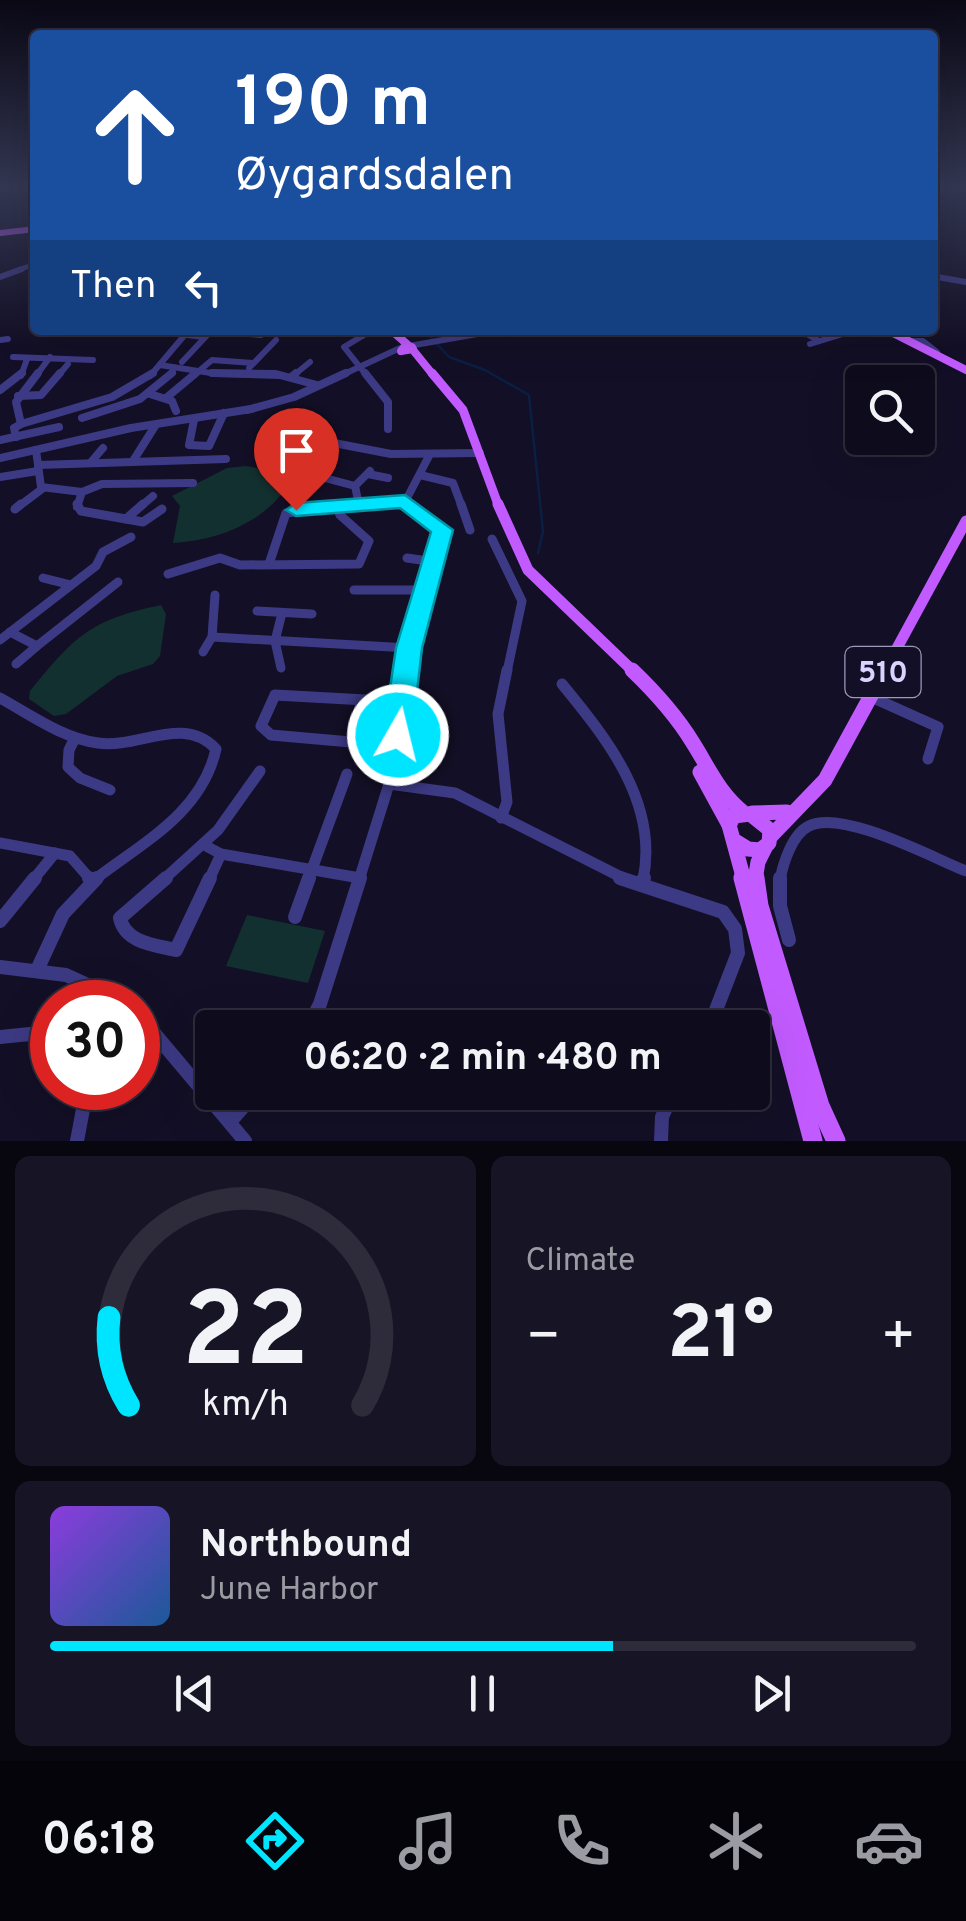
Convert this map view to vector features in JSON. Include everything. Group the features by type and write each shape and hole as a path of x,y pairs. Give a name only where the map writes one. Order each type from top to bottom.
{"main road":[{"path":"393,335 465,416 512,539 528,570 635,672 682,727 722,796 747,813 766,823 768,842 748,850 732,833 734,816 747,813 787,812"},
{"path":"901,335 966,368"},
{"name":"510","path":"836,1141 820,1106 758,906 756,858 787,812 807,800 826,780 966,520"},
{"path":"635,672 686,746 732,833 758,944 813,1141"}],"street":[{"path":"0,277 30,266"},
{"path":"938,277 966,282"},
{"path":"174,335 204,337"},
{"path":"182,362 206,335"},
{"path":"256,342 262,335"},
{"path":"364,335 344,346 391,407 388,429"},
{"path":"0,458 131,428 284,401 380,356 424,342 484,335"},
{"path":"809,335 819,341"},
{"path":"810,344 839,335"},
{"path":"244,374 279,336"},
{"path":"16,436 14,428 21,424 119,397 140,386 183,337"},
{"path":"12,357 94,360"},
{"path":"21,424 16,409 18,396 40,375 50,357"},
{"path":"21,376 28,360"},
{"path":"166,398 212,360 253,363"},
{"path":"268,374 277,362"},
{"path":"291,377 310,362"},
{"path":"18,396 40,398 69,365"},
{"path":"160,365 291,377 315,386"},
{"path":"82,418 115,410 150,394 173,372"},
{"path":"0,390 21,376 40,375"},
{"path":"150,394 166,398 176,411"},
{"path":"194,420 189,444 209,446 224,413"},
{"path":"133,461 155,426"},
{"path":"0,440 59,427"},
{"path":"277,432 379,453 481,456"},
{"path":"262,446 317,462 322,477 355,486"},
{"path":"92,461 102,448"},
{"path":"36,450 42,489"},
{"path":"405,502 429,456"},
{"path":"0,477 92,461 226,459"},
{"path":"355,486 369,472 388,478"},
{"path":"25,489 26,474"},
{"path":"420,476 453,483 470,530"},
{"path":"15,509 42,489 82,492 102,484 193,483"},
{"path":"355,486 359,505"},
{"path":"82,492 76,509 146,521 162,509"},
{"path":"126,519 153,496"},
{"path":"269,564 286,513 405,502 443,530 409,648 389,784 317,1010"},
{"path":"168,574 215,558 240,565 358,564 369,541 338,514 337,507"},
{"path":"5,636 96,566 103,552 131,536"},
{"path":"492,539 522,601 498,714 507,802 501,818"},
{"path":"407,558 435,562"},
{"path":"43,578 71,585"},
{"path":"16,664 75,611 118,582"},
{"path":"354,590 426,587"},
{"path":"203,652 212,637 215,594"},
{"path":"257,611 312,614"},
{"path":"281,668 276,641 282,613"},
{"path":"5,636 38,646"},
{"path":"212,637 409,648"},
{"path":"562,684 607,741 635,797 649,858 642,885"},
{"path":"362,700 352,742 271,735 261,726 275,695 402,702"},
{"path":"870,696 938,727 928,760"},
{"path":"0,698 75,738 116,744 191,732 208,737 216,749 206,782 186,808 92,882 66,909 38,968"},
{"path":"75,738 64,758 65,765 80,778 110,790"},
{"path":"221,854 176,950 137,940 126,932 120,924 121,915 206,846 243,800 260,771"},
{"path":"294,917 348,774"},
{"path":"389,784 455,793 604,871 719,910 732,922 738,953 716,1010"},
{"path":"790,940 779,906 778,876 801,832 817,823 840,824 966,871"},
{"path":"0,843 70,856 92,882"},
{"path":"206,846 221,854 360,878"},
{"path":"0,921 56,853"},
{"path":"0,967 38,968 82,980"},
{"path":"0,1037 30,1034"},
{"path":"160,1041 245,1141"},
{"path":"78,1141 83,1110"},
{"path":"231,1122 241,1110"},
{"path":"664,1137 665,1110"}],"green space":[{"path":"246,466 290,474 291,481 269,508 240,526 208,538 173,543 180,506 172,496 227,468"},
{"path":"161,605 166,614 160,656 153,664 117,676 66,714 54,716 29,699 30,691 46,672 86,633 117,617"},
{"path":"247,915 325,931 308,983 226,966"}],"waterway":[{"path":"429,335 449,357 485,370 529,395 543,532 538,553"}],"route":[{"path":"296,510 405,502 443,530 409,648 398,735"}]}
